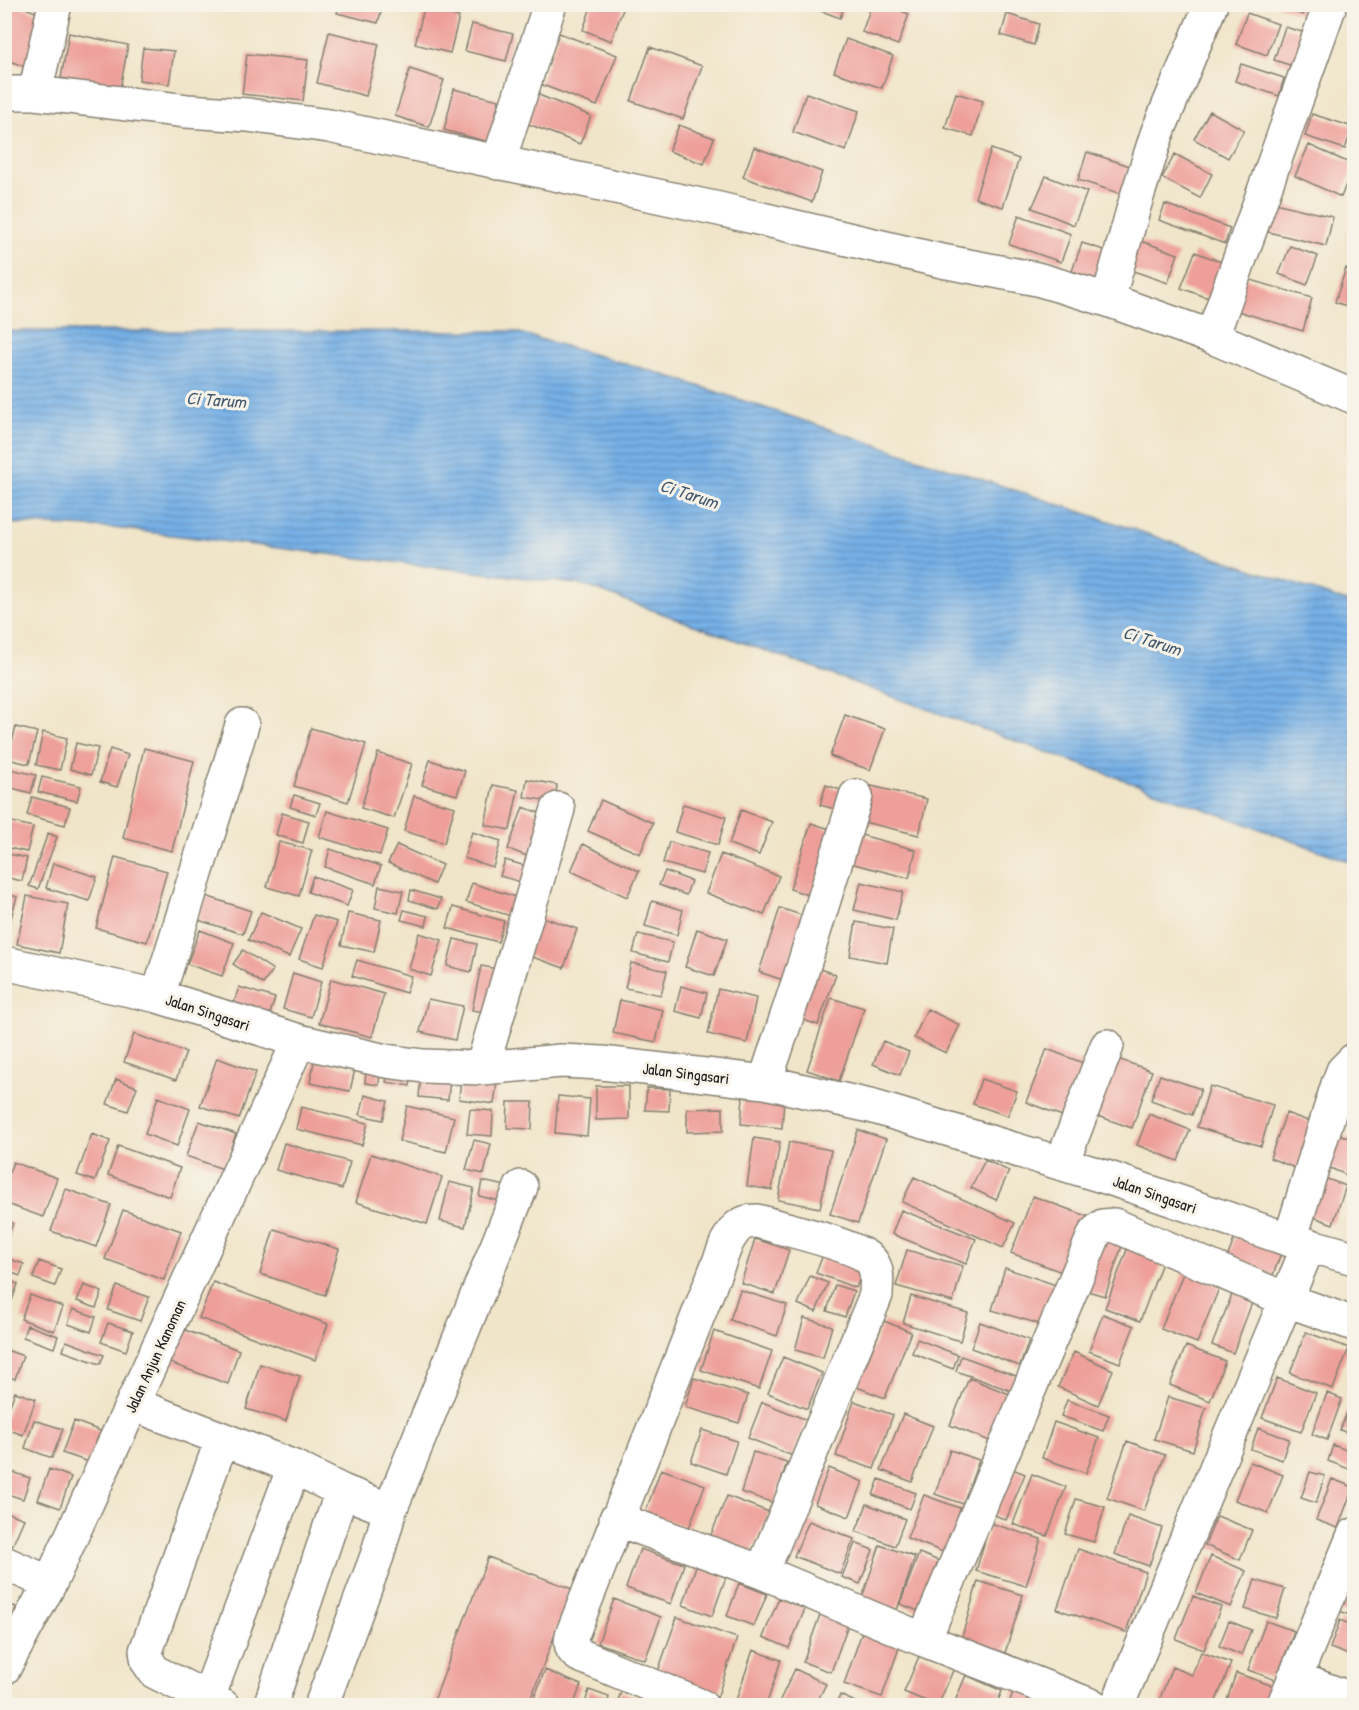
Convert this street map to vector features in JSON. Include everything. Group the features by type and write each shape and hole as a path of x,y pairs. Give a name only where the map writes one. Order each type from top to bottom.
{"street":[{"path":"55,4 20,93 187,111 248,115 329,126 719,209 942,261 1037,279 1108,300 1352,386"},
{"path":"498,163 550,4"},
{"path":"1108,300 1157,134 1211,4"},
{"path":"1212,337 1329,8"},
{"path":"158,996 242,725"},
{"path":"765,1082 856,796"},
{"path":"482,1068 558,809"},
{"name":"Jalan Singasari","path":"4,963 158,996 299,1041 375,1059 423,1066 482,1068 552,1061 592,1062 765,1082 874,1107 1062,1163 1354,1258"},
{"name":"Jalan Anjun Kanoman","path":"4,1668 50,1583 299,1041"},
{"path":"1062,1163 1107,1046"},
{"path":"1118,1706 1287,1300 1338,1084 1343,1071 1354,1060"},
{"path":"321,1706 377,1556 390,1510 521,1187"},
{"path":"701,1706 579,1655 572,1647 572,1635 727,1242 735,1228 744,1221 757,1221 856,1250 872,1261 876,1273 876,1295 762,1572"},
{"path":"924,1640 1095,1233 1103,1226 1114,1225 1287,1300 1354,1324"},
{"path":"133,1404 294,1467 342,1491 390,1510"},
{"path":"222,1439 146,1651 148,1662 155,1672 216,1702 294,1467"},
{"path":"270,1706 342,1491"},
{"path":"616,1519 762,1572 924,1640 1093,1706"},
{"path":"1354,1535 1289,1692 1354,1700"},
{"path":"4,1563 50,1583"}],"water":[{"name":"Ci Tarum","path":"5,331 512,331 662,374 1354,604 1354,863 583,585 114,528 5,523"}],"building":[{"path":"4,4 15,4 51,18 31,69 4,59"},
{"path":"339,4 383,4 378,23 337,13"},
{"path":"592,4 625,4 611,41 583,30"},
{"path":"803,4 845,4 840,18"},
{"path":"872,4 883,4 909,14 898,45 862,32"},
{"path":"1274,4 1307,4 1303,15"},
{"path":"424,8 459,17 450,53 415,44"},
{"path":"1247,13 1278,24 1267,55 1236,44"},
{"path":"1007,14 1039,24 1034,45 1001,35"},
{"path":"472,24 513,34 506,61 465,51"},
{"path":"1285,27 1309,34 1299,68 1274,60"},
{"path":"329,32 379,44 366,96 317,83"},
{"path":"69,33 128,45 120,89 61,78"},
{"path":"559,33 617,55 597,106 540,84"},
{"path":"846,39 893,56 882,88 834,72"},
{"path":"650,47 702,66 683,119 631,101"},
{"path":"143,48 174,51 169,84 139,80"},
{"path":"247,54 308,60 303,101 242,94"},
{"path":"1241,64 1284,78 1279,96 1235,81"},
{"path":"410,69 444,80 429,127 395,116"},
{"path":"454,89 499,100 489,142 444,130"},
{"path":"529,91 591,116 580,144 518,120"},
{"path":"806,93 859,111 846,151 793,132"},
{"path":"956,93 983,101 973,136 945,128"},
{"path":"1210,111 1244,130 1228,158 1194,139"},
{"path":"1312,114 1353,127 1345,149 1305,136"},
{"path":"679,125 714,138 704,164 669,151"},
{"path":"1309,145 1354,165 1341,197 1295,176"},
{"path":"754,147 822,172 812,202 743,177"},
{"path":"991,149 1019,159 1003,207 975,198"},
{"path":"1087,152 1130,166 1122,194 1078,180"},
{"path":"1175,154 1212,174 1200,198 1162,178"},
{"path":"1046,176 1087,192 1074,225 1032,208"},
{"path":"1275,203 1333,217 1326,246 1268,232"},
{"path":"1165,204 1230,228 1225,244 1159,220"},
{"path":"1019,215 1071,234 1061,262 1009,244"},
{"path":"1132,238 1178,254 1168,283 1122,267"},
{"path":"1082,243 1113,253 1103,282 1072,271"},
{"path":"1290,246 1318,256 1307,285 1279,274"},
{"path":"1195,252 1227,264 1214,300 1181,288"},
{"path":"1346,268 1354,271 1354,309 1335,302"},
{"path":"1241,277 1312,298 1303,331 1231,309"},
{"path":"845,715 885,729 870,770 830,756"},
{"path":"16,727 37,732 29,764 7,759"},
{"path":"311,728 366,744 348,802 294,786"},
{"path":"43,732 67,738 60,770 36,765"},
{"path":"76,743 98,748 91,775 70,769"},
{"path":"144,748 194,761 172,851 123,838"},
{"path":"110,749 128,755 117,787 100,782"},
{"path":"378,753 412,764 394,818 361,808"},
{"path":"430,760 465,771 457,795 422,785"},
{"path":"6,768 36,775 31,793 4,786"},
{"path":"42,777 81,786 77,801 38,792"},
{"path":"527,779 557,785 555,802 524,797"},
{"path":"863,784 927,799 919,835 855,820"},
{"path":"493,785 518,790 510,830 485,825"},
{"path":"826,785 844,791 839,810 820,805"},
{"path":"294,795 320,803 316,815 290,807"},
{"path":"414,796 455,807 444,843 404,831"},
{"path":"32,797 70,807 65,825 27,815"},
{"path":"601,800 653,823 640,854 588,831"},
{"path":"683,804 726,817 718,845 675,832"},
{"path":"523,807 553,818 538,860 508,849"},
{"path":"741,810 772,822 759,855 729,844"},
{"path":"327,811 388,830 380,855 319,837"},
{"path":"282,813 309,821 303,843 276,835"},
{"path":"4,820 33,827 27,852 4,847"},
{"path":"811,823 836,831 815,897 790,889"},
{"path":"472,832 501,841 493,867 464,858"},
{"path":"48,833 57,837 38,889 29,886"},
{"path":"854,833 916,850 909,878 846,862"},
{"path":"279,842 312,850 299,896 267,887"},
{"path":"669,842 708,853 702,874 663,863"},
{"path":"583,844 639,871 627,897 571,871"},
{"path":"397,845 442,865 434,884 388,863"},
{"path":"330,849 381,866 375,884 325,867"},
{"path":"4,853 27,858 22,881 4,877"},
{"path":"721,854 779,876 764,915 706,893"},
{"path":"115,857 167,871 147,942 96,928"},
{"path":"505,860 536,869 531,885 500,876"},
{"path":"53,863 97,877 89,901 46,888"},
{"path":"665,871 691,881 686,895 659,885"},
{"path":"313,876 353,890 347,906 308,892"},
{"path":"861,882 903,892 896,920 854,910"},
{"path":"472,883 522,899 517,918 466,902"},
{"path":"379,886 403,891 398,913 375,908"},
{"path":"411,890 441,899 438,909 409,900"},
{"path":"4,893 17,897 5,939 4,939"},
{"path":"27,896 68,904 59,953 17,944"},
{"path":"206,896 251,911 243,934 198,920"},
{"path":"652,901 683,910 677,935 645,926"},
{"path":"453,907 504,921 498,942 447,928"},
{"path":"780,908 804,916 783,980 759,972"},
{"path":"404,910 428,916 426,926 401,920"},
{"path":"261,912 301,929 289,957 248,940"},
{"path":"348,913 381,920 374,952 341,945"},
{"path":"531,913 577,929 564,968 518,952"},
{"path":"314,915 337,922 323,967 299,959"},
{"path":"856,922 893,929 887,963 850,956"},
{"path":"697,929 727,939 714,976 685,967"},
{"path":"200,930 234,943 222,976 187,964"},
{"path":"419,933 442,940 431,976 409,969"},
{"path":"638,934 673,942 668,962 633,953"},
{"path":"454,939 477,944 471,972 447,966"},
{"path":"243,950 273,970 263,984 233,964"},
{"path":"357,960 411,976 406,993 352,976"},
{"path":"631,963 667,971 661,995 625,988"},
{"path":"807,964 836,975 818,1025 789,1015"},
{"path":"481,966 504,970 495,1014 472,1010"},
{"path":"293,973 321,982 311,1017 283,1009"},
{"path":"331,979 384,994 372,1037 319,1023"},
{"path":"681,986 707,993 701,1018 675,1011"},
{"path":"239,987 275,998 268,1020 232,1009"},
{"path":"718,989 756,998 747,1043 708,1034"},
{"path":"831,998 864,1008 839,1081 807,1070"},
{"path":"428,999 463,1006 455,1040 420,1032"},
{"path":"620,1000 663,1010 656,1042 613,1033"},
{"path":"927,1009 960,1025 946,1053 914,1038"},
{"path":"134,1034 186,1052 176,1080 124,1062"},
{"path":"883,1041 909,1052 900,1075 873,1064"},
{"path":"1047,1049 1091,1066 1070,1119 1026,1102"},
{"path":"217,1058 256,1072 239,1119 200,1106"},
{"path":"1115,1058 1152,1071 1132,1128 1095,1115"},
{"path":"314,1061 355,1069 350,1091 310,1083"},
{"path":"389,1068 412,1072 410,1086 386,1082"},
{"path":"366,1070 380,1071 379,1085 365,1083"},
{"path":"421,1075 450,1078 448,1100 419,1097"},
{"path":"1160,1075 1201,1089 1192,1115 1151,1100"},
{"path":"461,1077 497,1082 494,1104 459,1099"},
{"path":"116,1079 137,1087 128,1111 107,1104"},
{"path":"981,1079 1017,1091 1008,1116 973,1104"},
{"path":"596,1086 629,1086 629,1119 596,1120"},
{"path":"1210,1086 1273,1105 1261,1146 1197,1127"},
{"path":"647,1088 670,1089 669,1111 645,1110"},
{"path":"365,1095 388,1101 383,1120 360,1115"},
{"path":"558,1096 590,1099 587,1136 555,1133"},
{"path":"743,1096 784,1099 782,1128 741,1124"},
{"path":"158,1097 190,1109 177,1146 145,1134"},
{"path":"508,1102 533,1102 532,1129 507,1128"},
{"path":"407,1106 454,1117 446,1152 399,1141"},
{"path":"301,1107 368,1123 362,1145 296,1129"},
{"path":"723,1108 723,1131 687,1132 687,1109"},
{"path":"470,1109 493,1111 492,1136 467,1134"},
{"path":"1286,1113 1322,1126 1305,1172 1270,1158"},
{"path":"1149,1114 1190,1130 1178,1161 1137,1145"},
{"path":"199,1121 236,1134 223,1169 186,1156"},
{"path":"858,1130 886,1139 858,1223 830,1214"},
{"path":"1334,1132 1354,1140 1354,1178 1320,1164"},
{"path":"92,1134 110,1141 95,1181 77,1175"},
{"path":"754,1138 780,1142 772,1190 747,1186"},
{"path":"474,1140 491,1144 484,1174 466,1170"},
{"path":"789,1142 831,1150 820,1208 778,1200"},
{"path":"284,1143 350,1162 342,1189 276,1170"},
{"path":"118,1146 180,1168 170,1197 108,1175"},
{"path":"371,1154 442,1177 427,1224 356,1202"},
{"path":"985,1160 1009,1171 996,1200 971,1188"},
{"path":"13,1162 57,1178 43,1217 4,1203 4,1186"},
{"path":"1319,1176 1346,1186 1333,1224 1305,1214"},
{"path":"914,1177 1015,1223 1003,1248 902,1202"},
{"path":"482,1181 506,1186 503,1202 479,1196"},
{"path":"449,1182 474,1188 465,1227 440,1221"},
{"path":"66,1189 111,1205 96,1247 51,1231"},
{"path":"1033,1196 1089,1217 1067,1274 1011,1253"},
{"path":"123,1210 181,1231 164,1280 105,1259"},
{"path":"901,1210 976,1239 966,1264 892,1234"},
{"path":"4,1220 13,1223 5,1246 4,1246"},
{"path":"274,1229 339,1249 325,1295 260,1274"},
{"path":"1102,1236 1123,1243 1105,1296 1084,1290"},
{"path":"1235,1237 1281,1253 1273,1275 1227,1258"},
{"path":"755,1239 789,1250 775,1294 741,1283"},
{"path":"1128,1247 1163,1260 1140,1321 1105,1308"},
{"path":"907,1250 963,1266 953,1302 896,1286"},
{"path":"823,1255 863,1269 856,1288 816,1273"},
{"path":"9,1259 24,1264 20,1276 5,1270"},
{"path":"39,1261 61,1269 55,1286 33,1278"},
{"path":"1005,1268 1056,1285 1043,1325 992,1310"},
{"path":"1184,1271 1220,1286 1197,1343 1161,1329"},
{"path":"810,1276 828,1283 816,1312 798,1304"},
{"path":"4,1279 18,1284 12,1300 4,1298"},
{"path":"213,1282 328,1324 315,1360 199,1318"},
{"path":"84,1285 102,1292 96,1308 77,1301"},
{"path":"835,1285 854,1291 845,1317 827,1311"},
{"path":"117,1286 149,1297 140,1321 108,1310"},
{"path":"740,1290 787,1305 777,1336 730,1320"},
{"path":"1233,1292 1253,1300 1233,1353 1212,1345"},
{"path":"30,1295 63,1307 54,1331 21,1319"},
{"path":"911,1296 968,1313 960,1341 903,1323"},
{"path":"73,1309 96,1317 91,1332 68,1324"},
{"path":"1103,1314 1134,1326 1120,1363 1089,1351"},
{"path":"804,1318 832,1326 823,1358 795,1350"},
{"path":"884,1321 911,1332 885,1398 857,1387"},
{"path":"980,1322 1029,1340 1020,1366 971,1348"},
{"path":"108,1323 133,1331 126,1351 101,1342"},
{"path":"27,1325 58,1336 54,1348 23,1337"},
{"path":"182,1329 239,1350 228,1384 170,1363"},
{"path":"714,1331 772,1351 759,1389 701,1370"},
{"path":"1306,1332 1349,1348 1333,1389 1290,1373"},
{"path":"917,1339 958,1355 953,1369 912,1353"},
{"path":"66,1341 104,1355 100,1364 63,1351"},
{"path":"1186,1346 1225,1361 1210,1401 1170,1385"},
{"path":"4,1349 23,1356 15,1379 4,1375"},
{"path":"1074,1352 1113,1370 1098,1405 1058,1387"},
{"path":"961,1356 1022,1378 1017,1393 956,1371"},
{"path":"783,1357 822,1373 807,1409 768,1393"},
{"path":"260,1364 300,1376 286,1421 246,1409"},
{"path":"694,1378 748,1395 739,1423 685,1407"},
{"path":"969,1378 1022,1399 1002,1446 950,1425"},
{"path":"1277,1378 1316,1393 1301,1432 1262,1418"},
{"path":"15,1392 36,1399 23,1435 4,1428 4,1421"},
{"path":"1327,1393 1342,1399 1327,1440 1312,1434"},
{"path":"1168,1397 1206,1408 1193,1451 1154,1439"},
{"path":"1067,1400 1109,1415 1103,1431 1061,1416"},
{"path":"854,1401 893,1415 874,1469 836,1456"},
{"path":"762,1402 807,1420 793,1456 748,1438"},
{"path":"1351,1402 1354,1403 1354,1435 1340,1430"},
{"path":"903,1414 933,1426 912,1482 881,1470"},
{"path":"34,1420 63,1429 52,1458 25,1448"},
{"path":"74,1421 103,1432 92,1463 62,1453"},
{"path":"1054,1422 1099,1438 1086,1473 1042,1458"},
{"path":"1258,1428 1289,1439 1282,1460 1251,1449"},
{"path":"702,1430 737,1441 726,1474 691,1462"},
{"path":"1127,1441 1165,1455 1144,1511 1107,1498"},
{"path":"1333,1445 1354,1453 1354,1471 1328,1461"},
{"path":"950,1450 979,1460 963,1504 935,1494"},
{"path":"753,1452 787,1462 774,1503 741,1492"},
{"path":"1250,1462 1283,1475 1268,1513 1235,1500"},
{"path":"1000,1464 1025,1474 1006,1520 981,1509"},
{"path":"829,1468 863,1482 849,1517 815,1504"},
{"path":"4,1469 30,1478 23,1499 4,1493"},
{"path":"49,1469 71,1477 60,1508 38,1500"},
{"path":"661,1469 705,1485 689,1528 645,1513"},
{"path":"1310,1472 1325,1476 1316,1503 1301,1498"},
{"path":"1032,1474 1066,1487 1047,1536 1013,1524"},
{"path":"879,1479 916,1493 910,1509 873,1495"},
{"path":"1332,1479 1353,1487 1338,1528 1316,1520"},
{"path":"924,1495 968,1511 951,1555 907,1538"},
{"path":"727,1496 769,1512 749,1559 708,1542"},
{"path":"1076,1499 1105,1507 1094,1542 1065,1534"},
{"path":"867,1504 905,1519 895,1546 856,1531"},
{"path":"4,1511 24,1519 4,1565"},
{"path":"1128,1516 1162,1528 1149,1566 1115,1554"},
{"path":"1217,1516 1252,1530 1240,1560 1205,1545"},
{"path":"809,1521 854,1539 840,1574 794,1556"},
{"path":"990,1523 1041,1539 1026,1586 976,1571"},
{"path":"855,1543 873,1550 860,1584 842,1577"},
{"path":"880,1545 915,1557 897,1610 862,1598"},
{"path":"640,1549 684,1564 671,1604 626,1588"},
{"path":"1078,1549 1146,1572 1126,1632 1057,1609"},
{"path":"919,1553 944,1563 924,1613 900,1604"},
{"path":"1211,1556 1246,1571 1231,1607 1196,1593"},
{"path":"488,1557 572,1589 528,1706 432,1706"},
{"path":"696,1566 726,1577 712,1616 683,1605"},
{"path":"1354,1568 1354,1616 1339,1611"},
{"path":"1255,1580 1285,1589 1276,1618 1245,1609"},
{"path":"978,1581 1023,1595 1005,1653 961,1640"},
{"path":"739,1583 767,1594 754,1626 727,1616"},
{"path":"1193,1596 1221,1607 1204,1650 1176,1639"},
{"path":"779,1598 805,1609 789,1648 763,1637"},
{"path":"614,1599 661,1617 645,1660 598,1643"},
{"path":"4,1603 16,1607 8,1631 4,1630"},
{"path":"821,1612 849,1622 831,1672 803,1662"},
{"path":"677,1617 737,1638 717,1698 656,1677"},
{"path":"1340,1620 1354,1626 1354,1657 1330,1648"},
{"path":"1229,1621 1251,1630 1241,1655 1219,1646"},
{"path":"1266,1621 1294,1631 1276,1680 1248,1670"},
{"path":"862,1632 900,1645 882,1697 844,1684"},
{"path":"753,1650 781,1660 766,1706 734,1706"},
{"path":"1201,1652 1231,1663 1214,1706 1171,1706 1159,1701 1172,1667 1192,1675"},
{"path":"920,1654 954,1668 938,1706 904,1692"},
{"path":"795,1669 826,1684 815,1706 777,1706"},
{"path":"545,1670 581,1685 573,1706 531,1706"},
{"path":"1236,1673 1276,1687 1269,1706 1225,1706"},
{"path":"966,1675 1002,1691 996,1706 953,1706"},
{"path":"1015,1687 1063,1706 1008,1706"},
{"path":"589,1690 609,1697 607,1706 584,1706"},
{"path":"621,1692 661,1705 661,1706 616,1706"},
{"path":"840,1695 864,1706 836,1706"}]}
